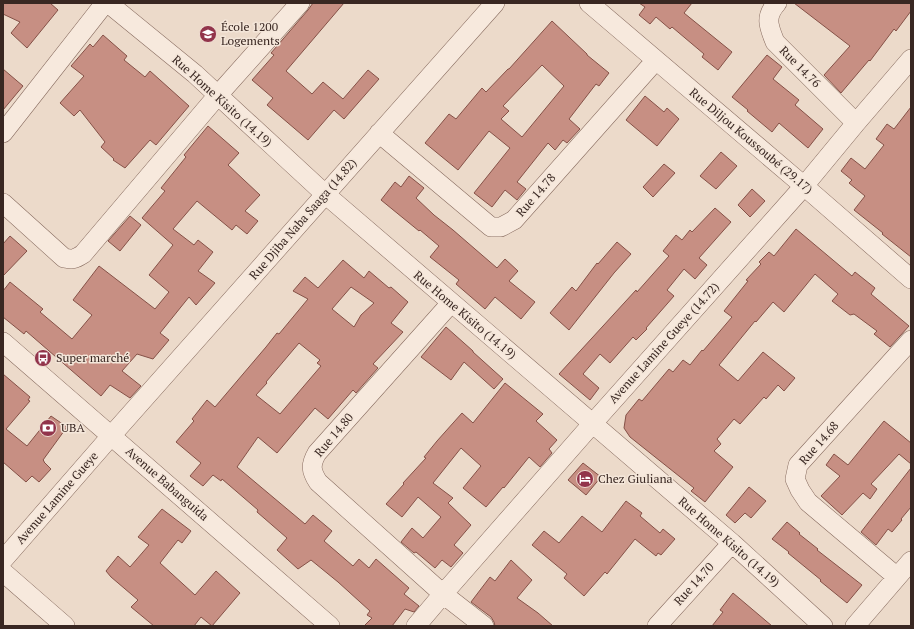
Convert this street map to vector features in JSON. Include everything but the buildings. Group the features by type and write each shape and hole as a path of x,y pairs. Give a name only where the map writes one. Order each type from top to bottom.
{"street":[{"name":"Rue Home Kisito (14.19)","path":"106,3 194,74 325,194 732,543 823,626"},
{"path":"3,132 106,3"},
{"path":"3,204 64,258 72,260 83,254 218,96 300,3"},
{"name":"Rue Djiba Naba Saaga (14.82)","path":"111,436 495,3"},
{"name":"Rue Diljou Koussoubé (29.17)","path":"590,3 911,279"},
{"name":"Rue 14.76","path":"777,3 772,8 768,17 775,42 856,123"},
{"name":"Avenue Lamine Gueye (14.72)","path":"416,626 593,423 804,186 911,59"},
{"name":"Rue 14.78","path":"379,133 491,227 501,227 514,220 656,60"},
{"name":"Rue 14.80","path":"443,594 318,482 312,468 312,461 451,303"},
{"name":"Rue 14.68","path":"897,576 808,502 795,479 798,465 911,340"},
{"name":"Avenue Babanguida","path":"3,342 330,626"},
{"name":"Avenue Lamine Gueye","path":"3,560 111,436"},
{"name":"Rue 14.70","path":"657,626 732,543"},
{"path":"855,626 911,560"},
{"path":"3,572 65,626"},
{"path":"443,594 484,626"}],"place":[{"name":"École 1200 Logements","path":"208,34"},
{"name":"Super marché","path":"43,358"},
{"name":"UBA","path":"48,428"},
{"name":"Chez Giuliana","path":"585,479"}]}
